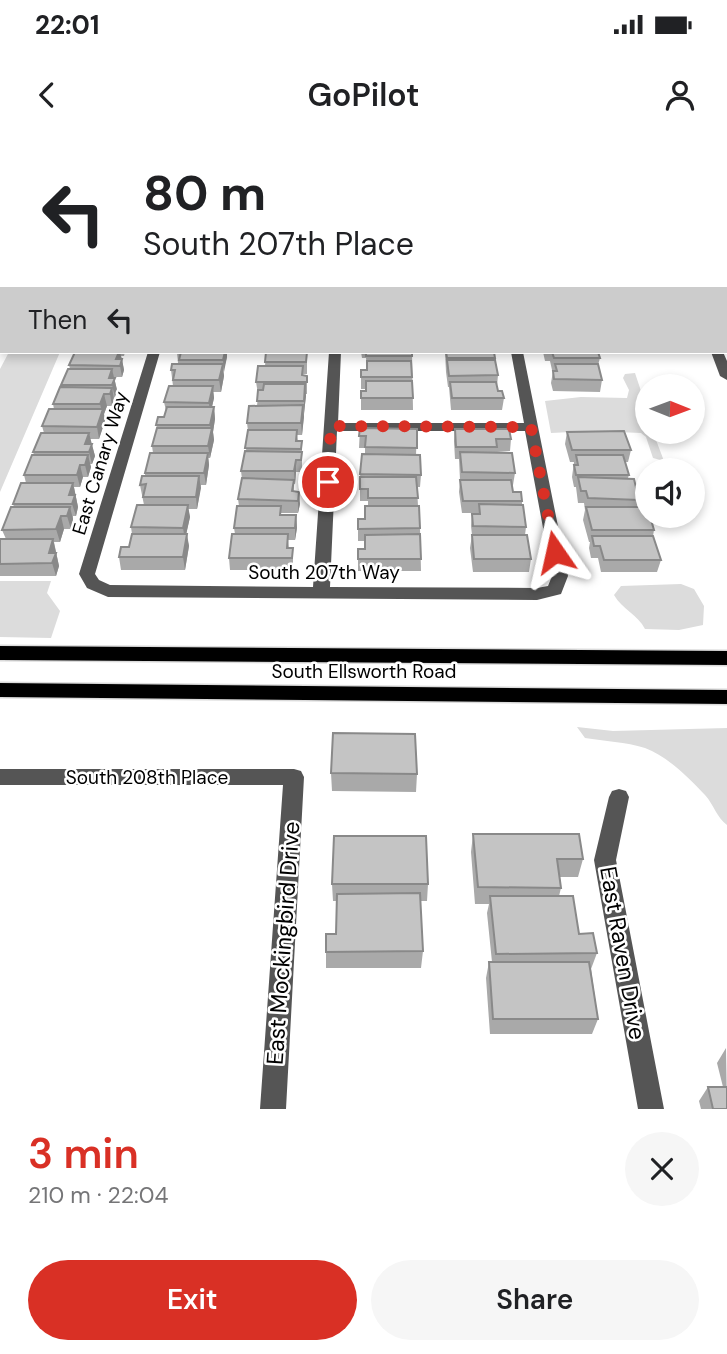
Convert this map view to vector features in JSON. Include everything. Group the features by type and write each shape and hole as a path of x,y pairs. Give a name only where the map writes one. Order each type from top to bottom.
{"main road":[{"name":"South Ellsworth Road","path":"0,653 727,658"},
{"name":"South Ellsworth Road","path":"0,690 727,696"}],"street":[{"name":"East Canary Way","path":"93,584 87,574 153,354"},
{"path":"321,593 335,354"},
{"path":"331,426 531,427 517,354"},
{"path":"718,354 727,376"},
{"name":"South 207th Way","path":"93,584 108,591 537,594 555,590 560,576 531,427"},
{"name":"South 208th Place","path":"0,777 294,777"},
{"name":"East Mockingbird Drive","path":"273,1109 294,777"},
{"name":"East Raven Drive","path":"619,797 605,860 651,1109"}],"shaded area":[{"path":"8,354 59,354 0,492 0,369"},
{"path":"625,374 635,374 635,433 551,433 545,401 581,397 627,398 629,390 623,378"},
{"path":"648,444 658,444 663,458 653,458"},
{"path":"0,581 51,581 47,593 60,611 51,638 0,637"},
{"path":"681,584 694,589 704,606 703,625 679,630 645,629 614,595 621,586"},
{"path":"577,727 613,731 727,728 727,825 699,788 661,756 638,746 585,738"}],"building":[{"path":"74,354 118,354 116,359 122,359 120,366 69,365"},
{"path":"180,354 224,354 223,360 179,360"},
{"path":"266,354 307,354 306,362 265,362"},
{"path":"366,354 412,354 412,356"},
{"path":"446,354 494,354 495,358 447,358"},
{"path":"553,354 599,354 600,358 554,358"},
{"path":"447,360 495,360 498,375 449,376"},
{"path":"367,361 411,361 412,377 361,377 361,370 367,370"},
{"path":"172,364 223,364 219,380 173,380 175,370 171,370"},
{"path":"555,364 598,364 602,380 554,379 553,371 557,371"},
{"path":"258,366 303,366 302,375 307,376 307,382 256,382"},
{"path":"68,369 112,369 109,378 115,378 112,385 61,385"},
{"path":"366,381 412,381 413,398 361,398 361,391 366,391"},
{"path":"450,382 496,382 498,391 502,391 504,398 452,398"},
{"path":"264,384 305,384 304,401 257,401 258,390 263,390"},
{"path":"169,386 213,386 209,403 164,402"},
{"path":"60,387 112,388 110,394 104,394 100,404 53,404"},
{"path":"303,405 301,423 247,423 249,406"},
{"path":"167,407 214,407 210,425 156,425 158,417 164,417"},
{"path":"49,409 103,409 97,427 42,426"},
{"path":"157,428 212,428 208,446 152,446"},
{"path":"360,428 417,429 417,448 365,447 366,436 359,436"},
{"path":"455,429 509,429 511,439 496,439 497,447 456,447"},
{"path":"248,430 297,430 296,441 302,441 301,449 245,448"},
{"path":"624,431 631,450 572,450 567,432"},
{"path":"41,433 89,433 85,444 92,444 89,452 33,452"},
{"path":"245,451 302,452 301,460 296,460 294,471 241,471"},
{"path":"460,452 512,453 515,473 462,472"},
{"path":"150,453 208,453 204,473 145,473"},
{"path":"362,454 420,455 421,475 360,474"},
{"path":"32,455 88,455 85,465 80,465 77,475 24,475"},
{"path":"576,455 623,455 629,475 576,475"},
{"path":"142,476 199,476 196,497 143,497 146,484 140,485"},
{"path":"360,477 416,477 418,498 368,498 368,489 360,489"},
{"path":"578,477 634,479 635,500 588,498 586,491 581,491"},
{"path":"242,478 294,480 292,491 299,492 298,501 238,499"},
{"path":"460,480 511,480 513,492 521,492 522,501 463,501"},
{"path":"21,483 73,483 69,495 75,495 72,504 13,504"},
{"path":"479,504 523,505 526,527 473,526 472,514 480,514"},
{"path":"137,505 188,505 183,528 131,527"},
{"path":"237,506 281,506 280,515 296,515 295,528 234,528"},
{"path":"365,506 419,506 420,528 358,529 358,519 365,519"},
{"path":"11,507 70,507 67,516 61,516 56,529 2,530"},
{"path":"586,507 635,507 635,528 654,530 592,530"},
{"path":"132,534 187,534 183,557 119,557 121,547 129,547"},
{"path":"232,534 288,534 287,548 293,548 292,558 229,558"},
{"path":"420,534 421,559 358,559 358,549 365,549 365,535"},
{"path":"472,535 527,535 531,559 474,559"},
{"path":"592,536 653,536 661,560 604,560 600,546 594,546"},
{"path":"0,539 53,539 49,553 56,553 52,563 0,564"},
{"path":"333,733 415,734 417,774 331,773"},
{"path":"473,834 579,834 583,859 557,859 561,888 478,887"},
{"path":"334,836 426,836 428,884 332,884"},
{"path":"420,893 423,951 326,952 326,934 336,934 337,894"},
{"path":"490,896 573,896 579,934 593,933 597,953 496,954"},
{"path":"489,962 589,962 598,1019 493,1019"},
{"path":"708,1087 727,1087 727,1109 713,1109"}],"route":[{"path":"328,482 331,426 531,427 555,552"}]}
